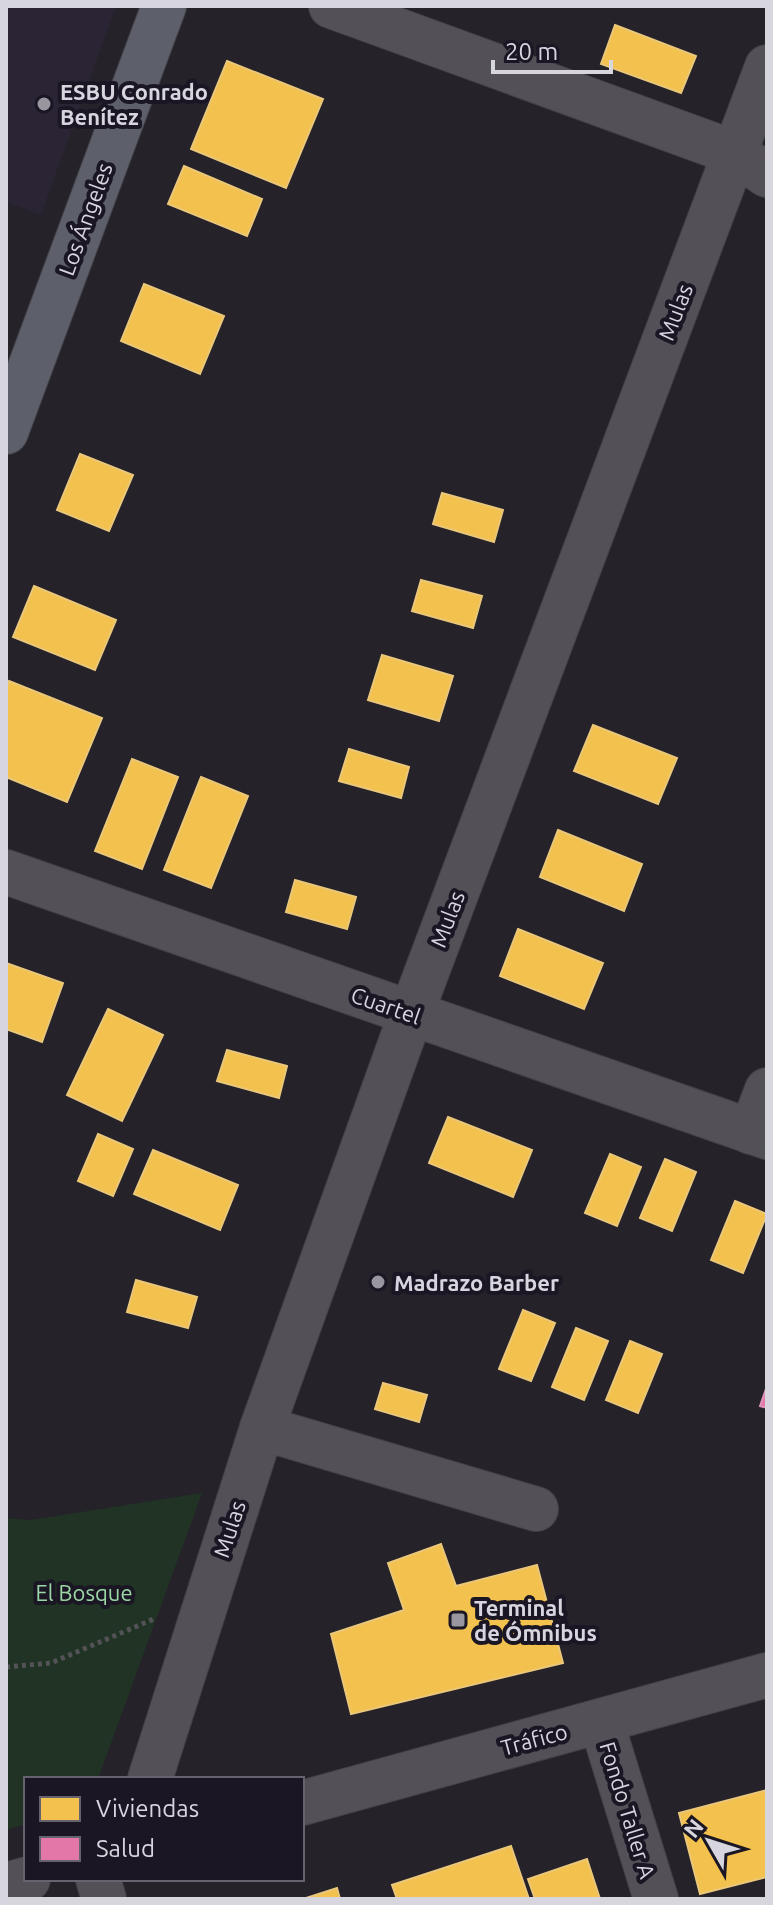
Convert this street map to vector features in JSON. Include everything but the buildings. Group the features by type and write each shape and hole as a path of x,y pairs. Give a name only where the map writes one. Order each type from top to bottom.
{"main road":[{"name":"Los Ángeles","path":"6,432 164,6"}],"street":[{"path":"331,6 751,164"},
{"name":"Mulas","path":"151,1777 262,1428 411,1014 751,164 767,67"},
{"name":"Cuartel","path":"6,872 759,1134"},
{"path":"759,1134 767,1090"},
{"path":"262,1428 536,1509"},
{"name":"Tráfico","path":"304,1802 767,1675"},
{"name":"Fondo Taller A","path":"601,1721 656,1899"}],"path":[{"path":"6,1667 51,1663 207,1597"}],"shaded area":[{"name":"ESBU Conrado Benítez","path":"6,6 116,6 41,215 6,202"}],"green space":[{"name":"El Bosque","path":"202,1493 99,1777 24,1777 24,1825 6,1830 6,1518 31,1520"}],"place":[{"name":"ESBU Conrado Benítez","path":"44,104"},
{"name":"Madrazo Barber","path":"378,1282"},
{"name":"Terminal de Ómnibus","path":"458,1620"}]}
